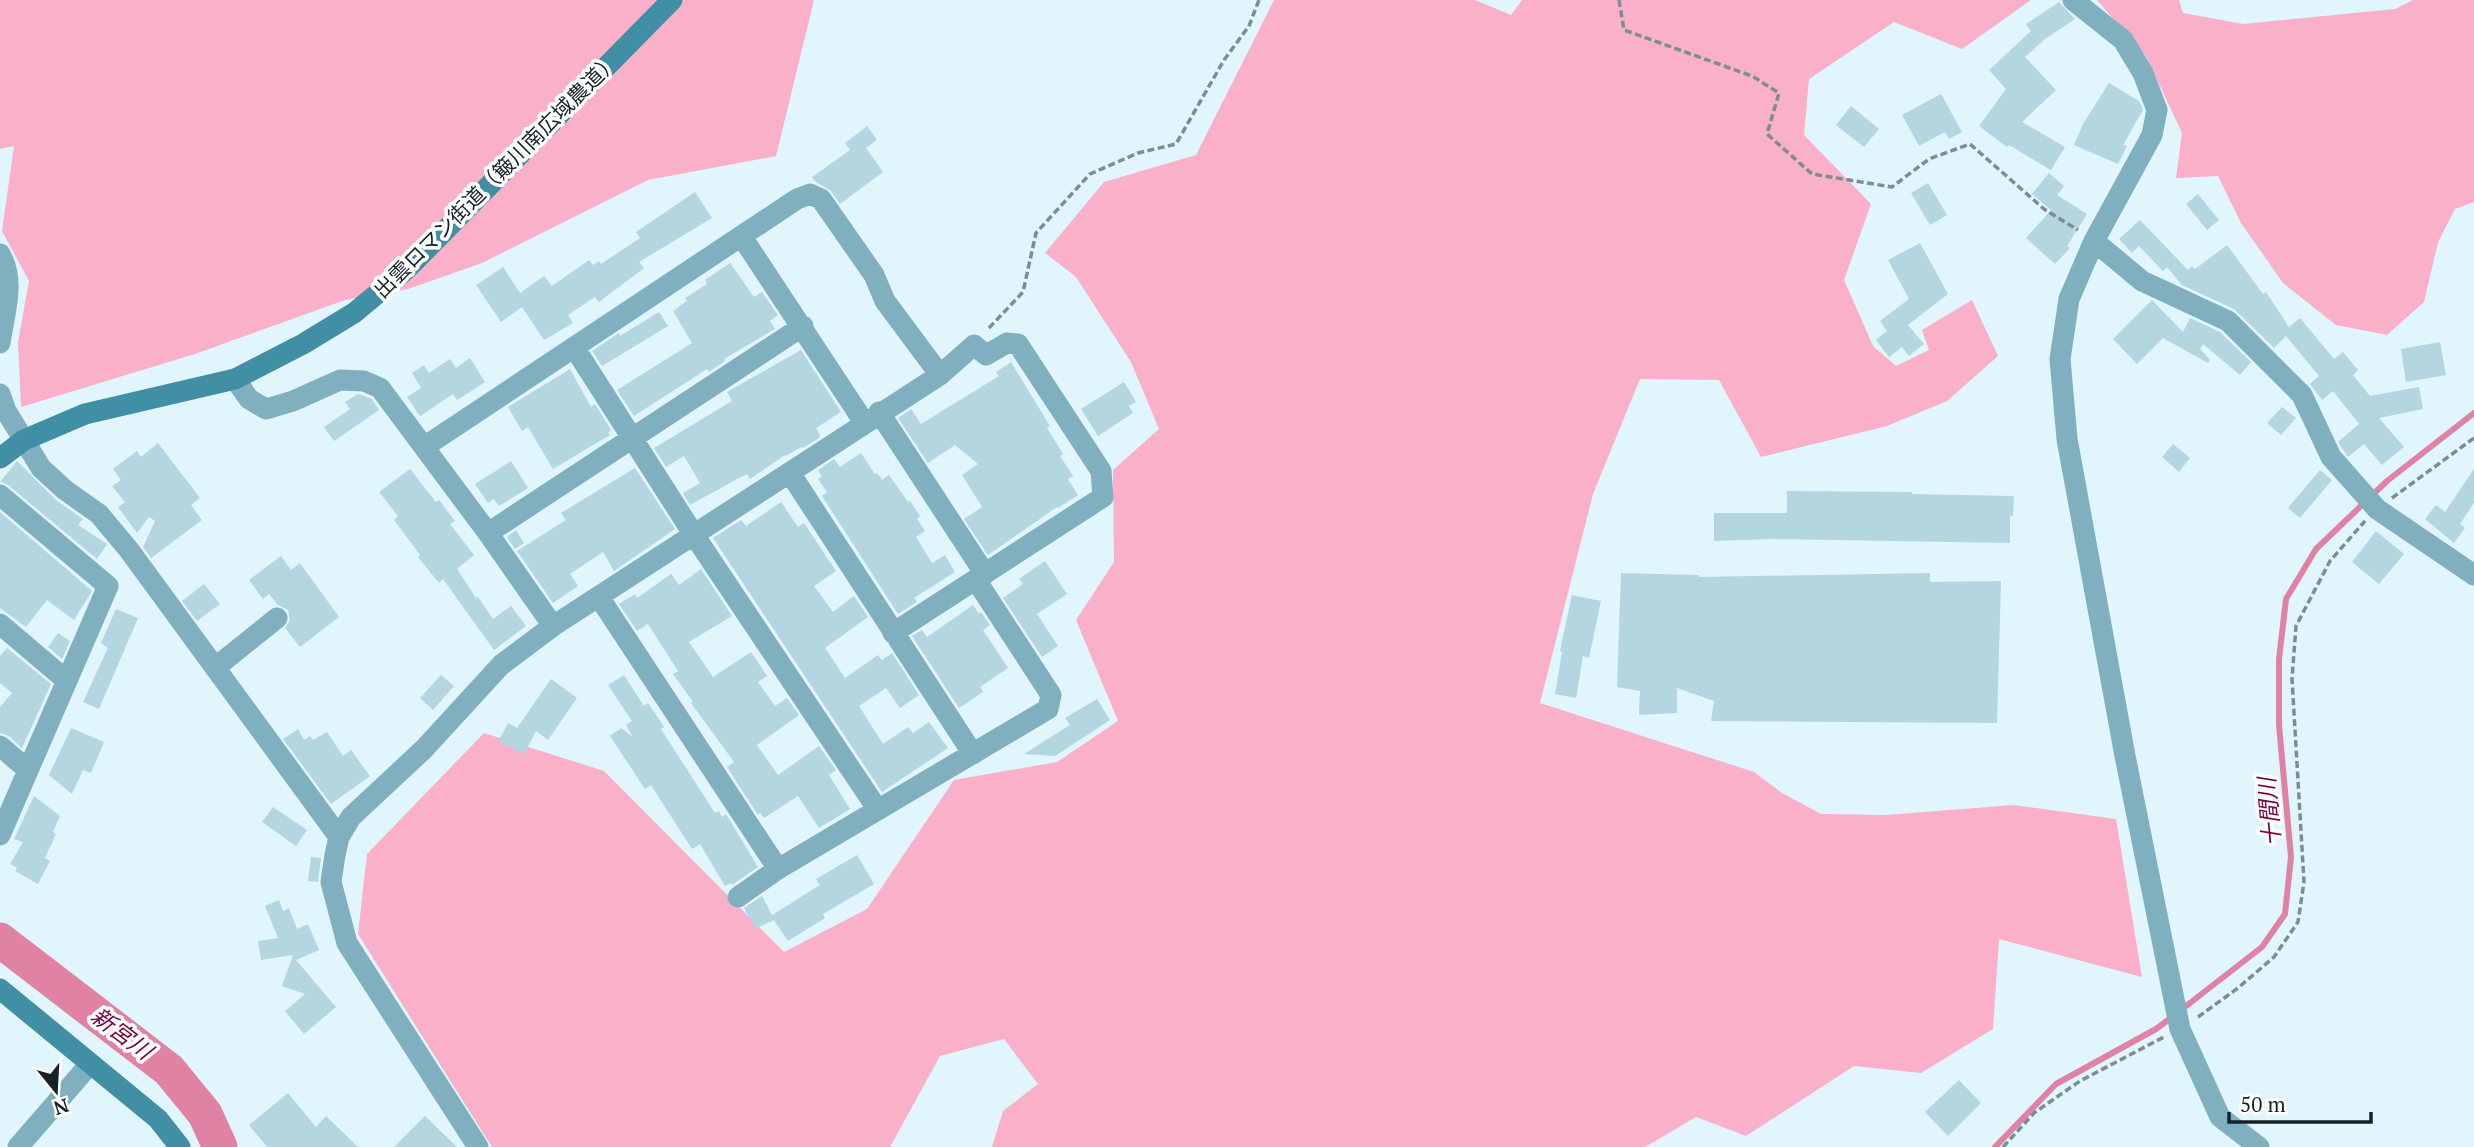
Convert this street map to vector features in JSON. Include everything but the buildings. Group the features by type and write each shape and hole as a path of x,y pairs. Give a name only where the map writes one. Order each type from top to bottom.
{"street":[{"name":"出雲ロマン街道（簸川南広域農道）","path":"0,458 24,440 85,414 235,379 303,344 354,313 407,269 672,0"},
{"path":"2073,0 2123,40 2143,73 2157,110 2152,135 2094,241 2069,299 2060,359 2067,439 2125,757 2180,1029 2220,1117 2259,1147"},
{"path":"424,447 797,199 810,194 821,199 874,275 885,301 940,374"},
{"path":"738,897 778,869 1048,709 1051,695 980,577 872,417 803,326 742,237"},
{"path":"2094,241 2142,281 2228,321 2302,395 2331,457 2376,509 2474,575"},
{"path":"0,254 4,260 9,293 0,343"},
{"path":"488,533 803,326"},
{"path":"478,1147 347,943 331,881 339,837 351,817 424,749 501,665 553,626 940,374 974,345 986,355 1007,343 1018,344 1101,471 1103,496 893,633"},
{"path":"574,347 694,535 878,810"},
{"path":"235,379 249,399 266,409 293,401 340,380 364,381 380,388 488,533 553,626"},
{"path":"0,394 6,411 41,468 65,491 99,514 129,550 339,837"},
{"path":"790,473 973,754"},
{"path":"0,495 108,586 0,835"},
{"path":"599,597 778,869"},
{"path":"216,667 277,618"},
{"path":"0,624 66,680"},
{"path":"0,746 28,770"},
{"path":"0,989 158,1119 180,1147"},
{"path":"18,1147 90,1064"}],"path":[{"path":"974,345 1023,292 1036,233 1090,174 1138,153 1176,144 1224,61 1249,26 1259,0"},
{"path":"1619,0 1624,30 1752,76 1779,93 1768,134 1812,174 1892,187 1928,159 1970,144 2044,209 2094,241"},
{"path":"2003,1147 2034,1113 2080,1081 2180,1029 2238,988 2274,957 2298,922 2304,882 2292,679 2296,626 2330,561 2376,509 2474,438"}],"shaded area":[{"path":"0,0 814,0 776,156 648,180 482,263 408,289 345,300 195,354 21,407 18,342 29,281 2,231 14,146 0,149"},
{"path":"1274,0 1475,0 1511,15 1522,0 2031,0 1962,49 1894,22 1809,79 1804,135 1871,204 1844,280 1873,346 1896,366 1929,350 1922,330 1972,300 1998,356 1947,401 1887,426 1761,457 1719,380 1640,379 1593,494 1540,703 1754,772 1782,793 1821,814 1886,815 2014,805 2116,819 2142,977 1999,939 1993,1029 1921,1073 1854,1066 1746,1136 1696,1117 1645,1147 992,1147 1003,1111 1038,1084 1004,1039 940,1056 890,1147 492,1147 358,934 367,854 484,733 604,771 784,952 867,909 954,780 1057,762 1118,721 1076,620 1114,562 1113,470 1159,429 1131,362 1076,277 1045,253 1104,182 1196,155"},
{"path":"2097,0 2179,0 2183,13 2243,24 2395,9 2413,0 2474,0 2474,202 2455,209 2438,242 2424,302 2387,335 2336,325 2283,283 2241,223 2218,176 2176,178 2182,133 2147,58"}],"waterway":[{"name":"十間川","path":"2181,1010 2262,947 2285,914 2291,857 2279,725 2279,659 2286,599 2316,549 2387,481 2474,413"},
{"name":"新宮川","path":"0,940 169,1070 205,1114 220,1147"},
{"name":"十間川","path":"1995,1147 2056,1084 2156,1029 2172,1017"}]}
